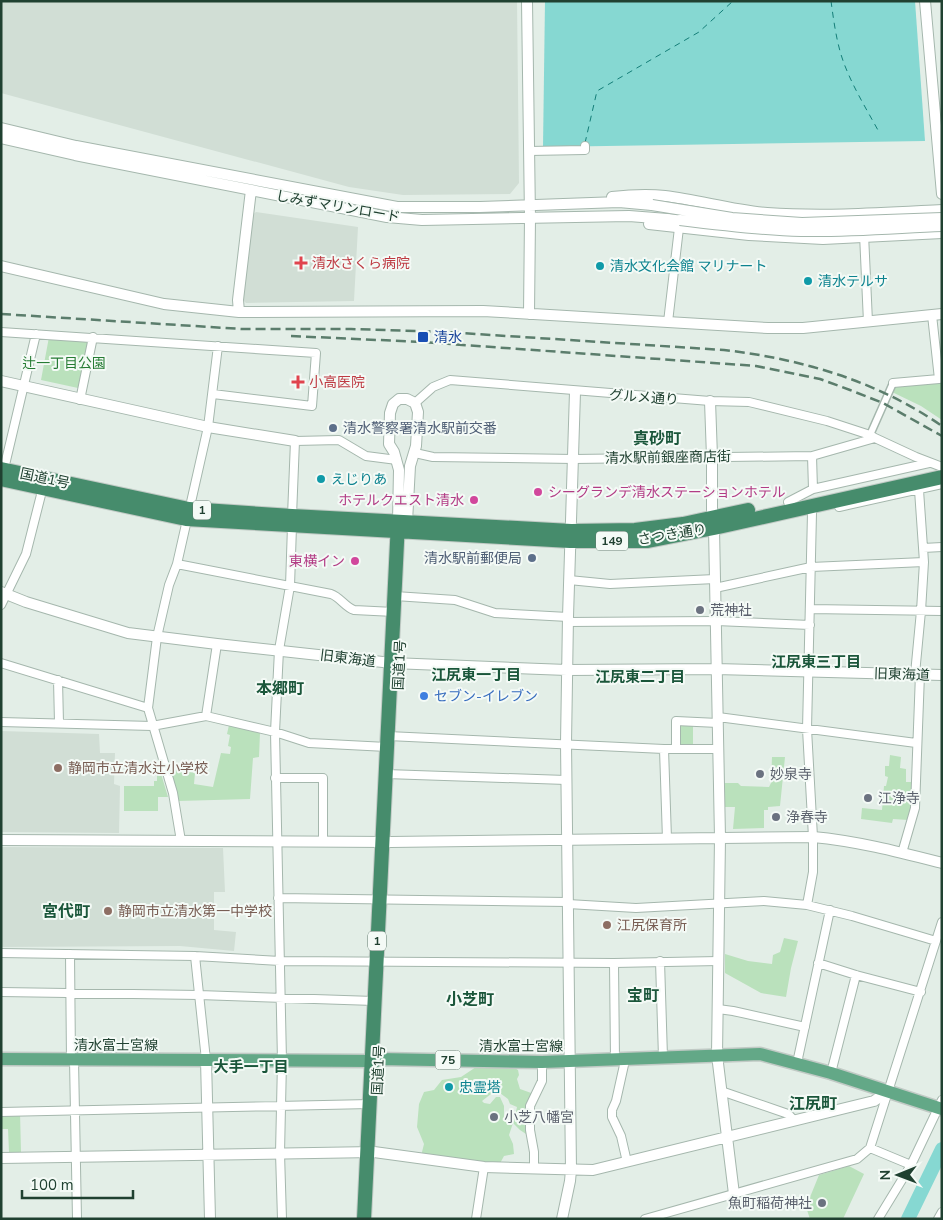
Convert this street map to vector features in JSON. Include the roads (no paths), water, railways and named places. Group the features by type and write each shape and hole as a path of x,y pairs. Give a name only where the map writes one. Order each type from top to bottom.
{"highway":[{"name":"さつき通り","path":"813,501 942,468"},
{"name":"国道1号","path":"2,472 187,514 402,527 371,1152 364,1219"},
{"name":"さつき通り","path":"402,527 570,536 683,524 713,523 788,506 942,477"},
{"name":"国道1号","path":"396,663 394,612 399,596"},
{"name":"国道1号","path":"371,1219 370,1104 375,1060 374,1001 380,962"}],"main road":[{"name":"清水富士宮線","path":"1,1059 542,1062 760,1054 797,1063 941,1106"}],"street":[{"path":"527,1 530,218 529,314"},
{"path":"925,1 942,194"},
{"name":"しみずマリンロード","path":"1,128 76,146 397,207 452,208 619,202 652,205 732,218 793,222 850,222 942,218"},
{"name":"しみずマリンロード","path":"1,138 75,155 387,217 422,220 629,216 679,224"},
{"path":"529,151 585,150 585,146"},
{"path":"239,312 238,300 251,190"},
{"path":"572,204 604,197 649,195 668,196 725,208 766,213 863,214 942,210"},
{"path":"863,214 868,322"},
{"path":"679,224 788,238 823,239 942,233"},
{"path":"679,224 801,231 942,226"},
{"path":"668,322 679,224"},
{"path":"1,266 164,304 239,312 474,311 768,328 803,328 937,315 939,379 893,383 872,437 942,468"},
{"path":"1,332 316,353 312,406 212,394"},
{"path":"2,472 25,387 36,334"},
{"path":"80,400 93,337"},
{"path":"181,841 173,794 148,708 157,637 169,585 177,564 208,428 218,346"},
{"name":"グルメ通り","path":"415,403 433,387 450,380 575,392 749,402 827,421 872,437"},
{"path":"1,381 208,428 295,440 339,440 366,456 397,460"},
{"path":"562,1219 571,1170 566,744 575,392"},
{"path":"399,399 407,399 415,403 418,412 415,453 410,466 402,527 399,470 397,460 389,444 391,408 399,399"},
{"path":"710,401 720,838 717,1055 734,1194"},
{"name":"清水駅前銀座商店街","path":"415,453 433,457 574,459 812,456 872,437"},
{"path":"282,1219 280,1153 282,1061 275,732 279,650 290,586 295,440"},
{"path":"807,905 813,872 807,729 813,501 812,456"},
{"path":"813,501 929,462"},
{"path":"1,605 4,593 26,554 44,483"},
{"path":"813,501 919,490 942,484"},
{"path":"902,853 915,808 918,674 924,562 919,490"},
{"path":"923,548 942,547"},
{"path":"569,580 610,584 715,583 811,567 924,562"},
{"path":"177,564 336,596 354,610 394,612"},
{"name":"旧東海道","path":"4,593 114,629 157,637 396,663 568,670 716,668 942,675"},
{"path":"399,596 455,600 495,613 568,620 810,624"},
{"path":"810,609 942,611"},
{"path":"206,716 216,644"},
{"path":"1,663 148,708"},
{"path":"58,680 59,723"},
{"path":"1,722 152,726 206,716 275,732 309,743 390,740 718,749"},
{"path":"676,749 676,721 718,720 807,729 916,744"},
{"path":"664,749 667,839"},
{"path":"389,774 566,780"},
{"path":"275,778 323,778 323,841"},
{"path":"1,840 386,842 813,837 840,840 942,863"},
{"path":"278,898 383,898 568,903 636,908 764,901 807,905 830,910 936,941"},
{"path":"797,1063 830,910"},
{"path":"645,1219 857,1159 870,1148 942,922"},
{"path":"1,953 195,956 280,961 614,963 719,961"},
{"path":"70,954 77,1219"},
{"path":"195,956 206,1060 210,1219"},
{"path":"660,961 663,1057"},
{"path":"614,963 620,1059 624,1066 612,1110 612,1117 621,1136 627,1162"},
{"path":"818,963 921,992"},
{"path":"831,1073 856,975"},
{"path":"1,992 199,995 374,1001"},
{"path":"718,1009 732,1010 805,1027"},
{"path":"534,1169 534,1152 530,1130 530,1106 542,1080 542,1062"},
{"path":"721,1091 788,1114 794,1120"},
{"path":"1,1158 371,1152 484,1167 593,1170 874,1100 889,1091"},
{"path":"1,1112 370,1104"},
{"path":"878,1219 911,1165 941,1106"},
{"path":"870,1148 911,1165"},
{"path":"476,1219 484,1167"}],"water":[{"path":"545,1 915,1 925,141 543,147"}],"waterway":[{"path":"908,1219 942,1149"}],"railway":[{"path":"1,314 242,329 351,329 445,332 724,350 782,359 838,374 891,396 942,426"},
{"path":"291,336 422,342 756,366 820,379 850,390 883,403 942,436"}],"place":[{"name":"清水さくら病院","path":"301,263"},
{"name":"清水文化会館 マリナート","path":"600,266"},
{"name":"清水テルサ","path":"808,281"},
{"name":"清水","path":"423,337"},
{"name":"小高医院","path":"298,382"},
{"name":"清水警察署清水駅前交番","path":"333,428"},
{"name":"えじりあ","path":"321,479"},
{"name":"シーグランデ清水ステーションホテル","path":"538,492"},
{"name":"ホテルクエスト清水","path":"474,500"},
{"name":"清水駅前郵便局","path":"532,558"},
{"name":"東横イン","path":"355,561"},
{"name":"荒神社","path":"700,610"},
{"name":"セブン-イレブン","path":"424,696"},
{"name":"静岡市立清水辻小学校","path":"58,768"},
{"name":"妙泉寺","path":"760,774"},
{"name":"江浄寺","path":"868,798"},
{"name":"浄春寺","path":"776,817"},
{"name":"静岡市立清水第一中学校","path":"108,911"},
{"name":"江尻保育所","path":"607,925"},
{"name":"忠霊塔","path":"449,1087"},
{"name":"小芝八幡宮","path":"494,1117"},
{"name":"魚町稲荷神社","path":"822,1203"}],"district":[{"name":"真砂町","path":"657,438"},
{"name":"江尻東三丁目","path":"816,662"},
{"name":"江尻東一丁目","path":"476,675"},
{"name":"江尻東二丁目","path":"640,677"},
{"name":"本郷町","path":"280,688"},
{"name":"宮代町","path":"66,911"},
{"name":"宝町","path":"643,995"},
{"name":"小芝町","path":"470,999"},
{"name":"大手一丁目","path":"251,1067"},
{"name":"江尻町","path":"813,1103"}],"park label":[{"name":"辻一丁目公園","path":"64,363"}]}
